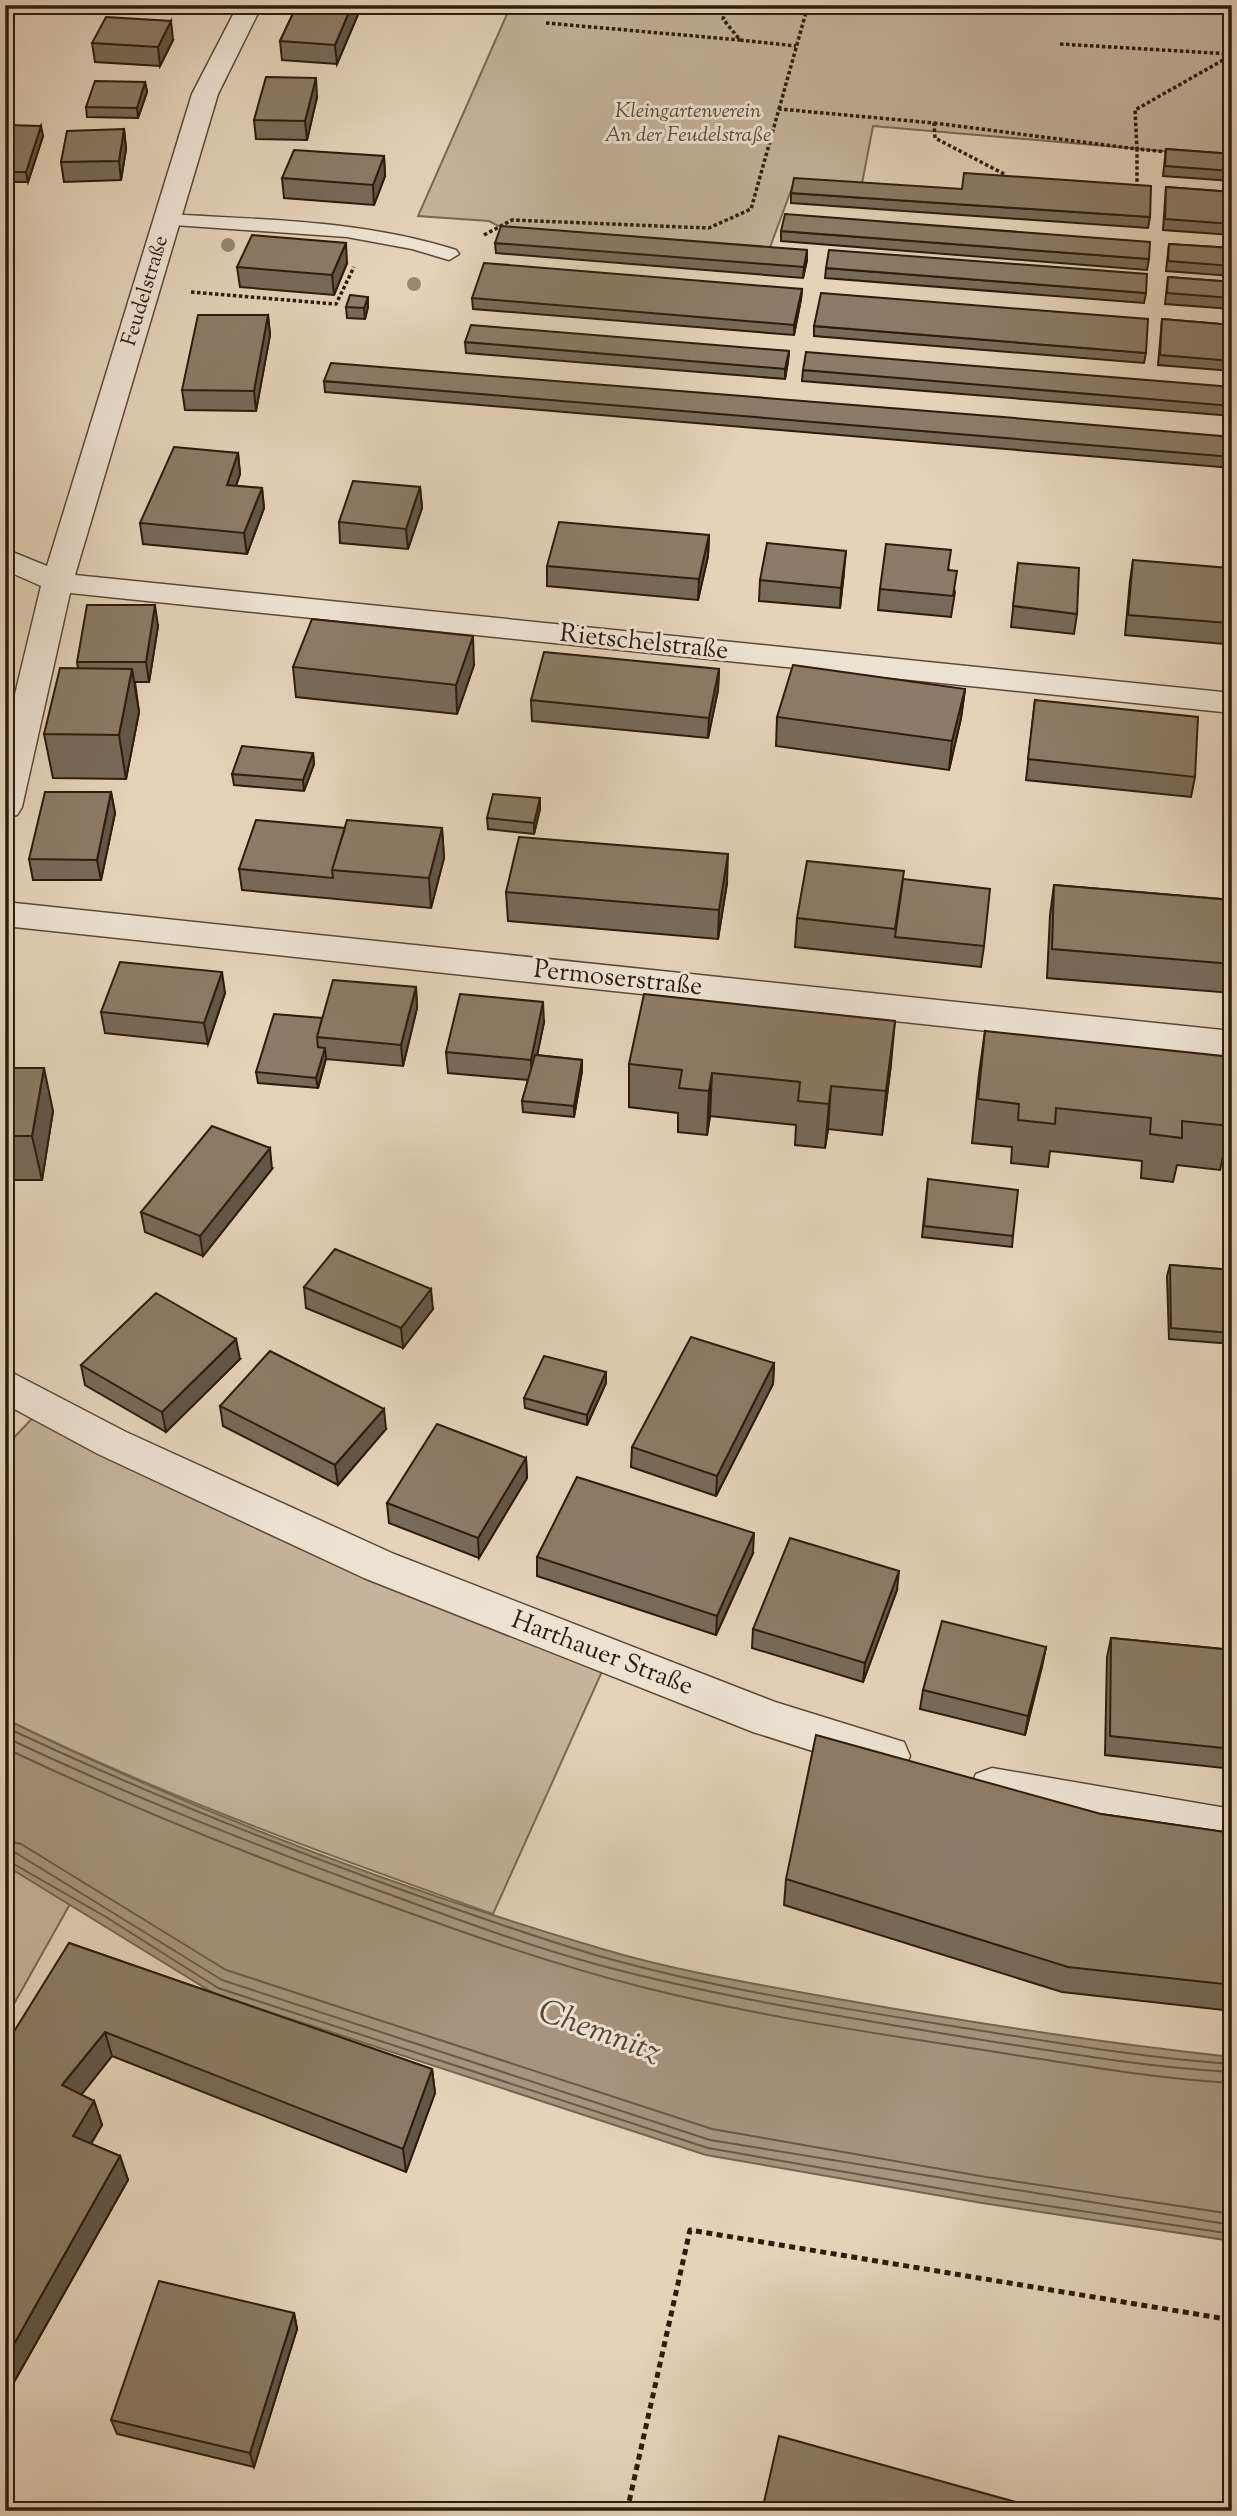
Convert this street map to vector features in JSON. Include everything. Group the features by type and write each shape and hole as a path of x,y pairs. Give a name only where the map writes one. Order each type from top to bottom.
{"street":[{"name":"Feudelstraße","path":"57,582 205,94 250,5"},
{"path":"5,558 57,582 5,807"},
{"name":"Rietschelstraße","path":"57,582 1232,702"},
{"name":"Permoserstraße","path":"5,915 1232,1044"},
{"name":"Harthauer Straße","path":"5,1385 112,1443 379,1566 769,1720 1000,1791 1232,1829"}],"lane":[{"path":"167,220 368,235 421,244 449,254"}],"path":[{"path":"728,5 723,19 740,40"},
{"path":"449,254 512,220 709,228 751,209 808,5"},
{"path":"546,23 796,47"},
{"path":"1059,44 1232,54"},
{"path":"1137,186 1135,110 1232,54"},
{"path":"779,109 934,123 1178,152"},
{"path":"934,123 935,138 1006,175"},
{"path":"202,293 336,304 368,235"},
{"path":"627,2511 690,2230 1232,2320"}],"green space":[{"name":"Kleingartenverein An der Feudelstraße","path":"511,5 1232,5 1232,157 873,126 861,189 793,185 769,250 512,233 489,221 418,216"},
{"path":"43,1407 609,1656 493,1914 185,1799 5,1719 5,1447"},
{"path":"5,1865 70,1904 5,2020"}],"water":[{"name":"Chemnitz","path":"5,1719 149,1786 297,1846 447,1900 629,1957 720,1977 941,2017 1232,2057 1232,2241 982,2203 706,2155 215,1994 5,1865"}],"building":[{"path":"297,5 352,5 335,45 280,41"},
{"path":"106,17 171,21 158,47 92,43"},
{"path":"266,77 316,78 305,121 254,120"},
{"path":"95,81 145,82 137,108 86,107"},
{"path":"7,125 41,126 26,172 5,172"},
{"path":"124,129 119,161 61,162 67,131"},
{"path":"1166,149 1232,154 1232,171 1165,166"},
{"path":"294,150 384,156 373,185 282,178"},
{"path":"964,173 1151,186 1150,217 791,193 794,178 962,189"},
{"path":"1166,187 1232,192 1232,224 1165,219"},
{"path":"785,214 1150,242 1149,259 781,231"},
{"path":"501,226 807,250 804,267 495,243"},
{"path":"252,235 346,243 332,275 237,267"},
{"path":"1169,244 1232,248 1232,266 1168,261"},
{"path":"829,250 1147,274 1146,293 826,268"},
{"path":"484,263 802,289 794,325 472,298"},
{"path":"1168,277 1232,282 1232,298 1167,293"},
{"path":"821,293 1148,319 1146,353 814,326"},
{"path":"350,295 368,297 364,308 346,307"},
{"path":"198,315 268,315 254,391 182,390"},
{"path":"1162,319 1232,325 1232,361 1160,355"},
{"path":"471,325 789,351 785,369 465,342"},
{"path":"806,352 1232,387 1232,406 803,370"},
{"path":"331,363 1232,437 1232,457 324,381"},
{"path":"174,447 238,453 227,485 262,488 244,533 140,523"},
{"path":"353,481 420,487 406,529 339,522"},
{"path":"559,522 709,535 699,579 547,566"},
{"path":"767,543 846,551 841,588 760,580"},
{"path":"886,544 951,550 948,570 957,571 953,596 880,589"},
{"path":"1133,560 1229,568 1228,623 1128,615"},
{"path":"1018,563 1079,568 1077,614 1013,606"},
{"path":"87,605 155,605 146,662 77,662"},
{"path":"312,619 473,636 456,685 293,667"},
{"path":"544,652 719,669 709,718 531,700"},
{"path":"793,665 965,689 952,741 777,717"},
{"path":"60,668 132,669 119,735 44,734"},
{"path":"1035,700 1198,717 1195,777 1028,759"},
{"path":"242,746 313,753 303,780 232,774"},
{"path":"45,792 111,792 97,860 29,859"},
{"path":"493,794 540,798 534,823 487,818"},
{"path":"256,820 345,828 332,870 333,878 239,869"},
{"path":"347,820 442,828 429,878 332,870"},
{"path":"519,837 728,854 719,910 506,892"},
{"path":"807,861 904,871 895,929 797,918"},
{"path":"903,879 990,889 984,946 895,937"},
{"path":"1054,885 1232,900 1232,964 1052,949"},
{"path":"120,962 222,972 204,1023 101,1012"},
{"path":"333,980 416,987 401,1045 317,1037"},
{"path":"460,994 543,1002 531,1060 446,1052"},
{"path":"644,994 895,1021 886,1091 831,1086 829,1104 798,1101 800,1082 712,1073 709,1091 679,1088 682,1070 629,1064"},
{"path":"274,1014 322,1018 317,1037 318,1047 325,1048 316,1078 256,1072"},
{"path":"985,1031 1232,1057 1230,1126 1182,1121 1182,1138 1150,1134 1151,1118 1056,1108 1055,1124 1018,1120 1019,1104 978,1099"},
{"path":"535,1055 582,1060 574,1106 522,1101"},
{"path":"5,1068 44,1068 32,1136 5,1136"},
{"path":"212,1126 270,1148 200,1236 141,1212"},
{"path":"928,1179 1018,1190 1013,1236 924,1226"},
{"path":"335,1249 431,1289 401,1328 304,1287"},
{"path":"1170,1265 1232,1270 1232,1333 1171,1328"},
{"path":"156,1293 236,1339 162,1412 81,1365"},
{"path":"691,1337 774,1363 717,1476 632,1447"},
{"path":"270,1351 384,1409 335,1465 220,1406"},
{"path":"544,1356 606,1372 587,1415 524,1398"},
{"path":"437,1424 526,1458 478,1538 387,1503"},
{"path":"577,1477 754,1533 717,1616 537,1557"},
{"path":"790,1538 899,1571 865,1663 753,1629"},
{"path":"942,1621 1046,1647 1028,1716 923,1690"},
{"path":"1111,1638 1232,1650 1232,1749 1110,1736"},
{"path":"816,1735 1101,1814 1232,1833 1232,1985 1068,1967 786,1879"},
{"path":"69,1943 432,2069 403,2149 105,2032 62,2085 94,2101 73,2136 120,2156 5,2360 5,2046"},
{"path":"159,2281 294,2313 250,2453 111,2420"},
{"path":"779,2436 1048,2511 762,2511"}]}
